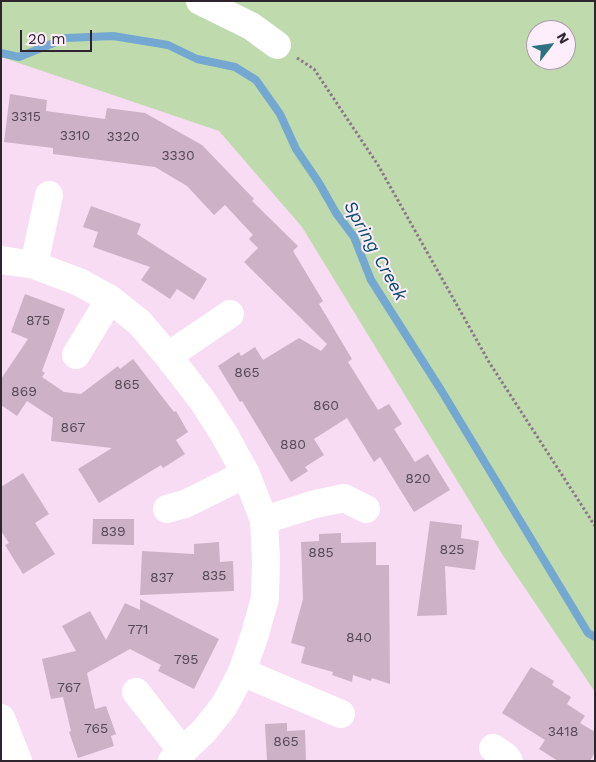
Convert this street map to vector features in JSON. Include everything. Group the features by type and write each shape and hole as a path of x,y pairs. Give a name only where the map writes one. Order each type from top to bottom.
{"street":[{"path":"200,1 251,26 277,45"},
{"path":"34,265 49,195"},
{"path":"1,260 34,265 79,282 110,299 140,323 202,400 224,434 246,474 264,520 265,598 242,672 224,706 204,731 178,756 136,692"},
{"path":"76,355 110,299"},
{"path":"168,356 230,314"},
{"path":"166,509 185,504 246,474"},
{"path":"264,520 315,504 344,498 366,509"},
{"path":"242,672 340,714"},
{"path":"1,718 18,761"}],"path":[{"path":"277,45 314,69 378,165 489,362 595,526"}],"green space":[{"path":"1,1 595,1 595,692 502,554 302,227 219,131 1,57"}],"building":[{"path":"10,94 47,100 46,111 105,119 107,108 145,113 202,145 254,199 252,201 298,246 293,251 323,301 319,304 352,359 348,362 378,410 389,404 402,424 394,429 415,462 428,454 450,490 414,512 380,457 374,462 347,418 314,439 324,455 305,467 308,471 291,482 242,401 240,402 218,366 239,352 241,356 255,347 263,360 299,338 321,351 327,344 244,262 258,248 249,239 253,235 225,205 214,215 187,186 155,167 53,154 53,148 4,142"},
{"path":"91,206 141,224 137,234 207,279 194,300 177,289 170,299 141,280 150,267 93,247 98,232 83,227"},
{"path":"25,294 65,309 42,371 45,373 42,377 64,392 81,394 118,366 120,369 133,359 174,412 176,411 188,432 176,440 185,454 163,468 161,465 99,503 78,469 112,448 51,441 53,418 27,401 17,416 1,405 1,379 28,339 11,332"},
{"path":"23,473 49,514 35,523 55,554 23,574 5,545 9,543 1,531 1,487"},
{"path":"93,519 134,519 134,545 92,544"},
{"path":"430,521 462,525 461,538 479,541 475,570 445,566 447,615 417,616"},
{"path":"341,533 341,543 376,542 376,565 389,565 390,684 372,678 371,681 353,675 352,682 332,675 333,672 301,663 305,647 291,643 303,599 301,542 319,541 319,534"},
{"path":"219,542 220,562 233,561 234,591 140,595 142,551 194,554 194,544"},
{"path":"140,599 219,639 194,689 158,671 161,665 130,649 87,673 95,709 106,706 116,734 111,736 114,746 78,758 69,732 71,731 63,697 51,699 42,659 76,651 62,626 90,611 106,640 125,603 140,610"},
{"path":"531,667 554,681 552,685 571,697 567,704 585,716 580,723 595,732 595,752 590,761 558,761 539,749 545,740 502,713"},
{"path":"287,723 287,731 305,730 306,761 267,761 265,724"}],"waterway":[{"name":"Spring Creek","path":"1,53 19,57 66,38 113,36 168,45 197,59 235,67 256,80 280,114 296,149 336,213 354,237 371,280 441,390 588,633 595,637"}]}
